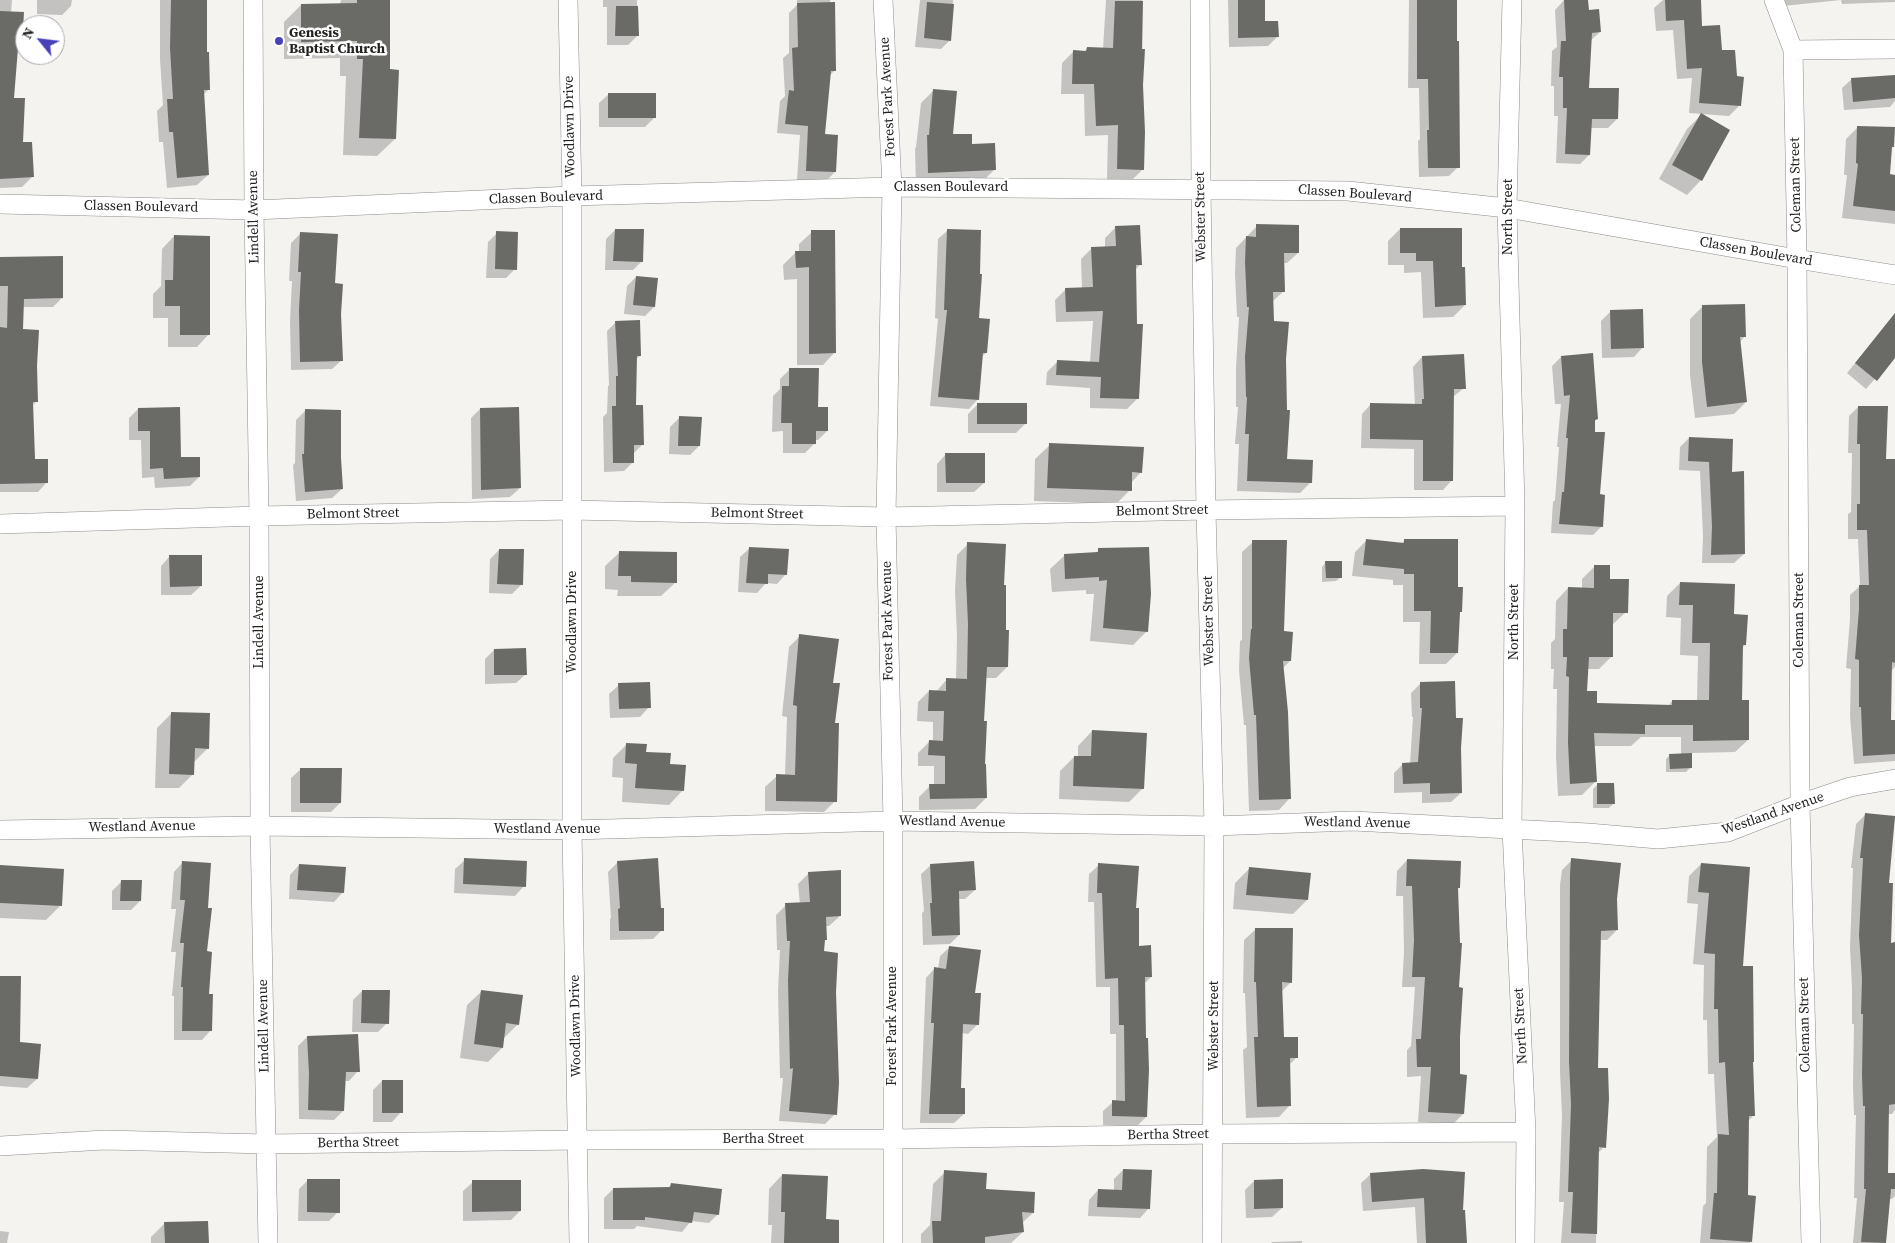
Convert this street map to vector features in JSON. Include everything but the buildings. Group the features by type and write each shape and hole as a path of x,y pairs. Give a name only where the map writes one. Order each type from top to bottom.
{"street":[{"name":"Lindell Avenue","path":"253,0 259,516 260,826 268,1243"},
{"name":"Woodlawn Drive","path":"568,0 572,196 572,830 579,1140 579,1243"},
{"name":"Forest Park Avenue","path":"883,0 892,187 886,517 892,821 893,1243"},
{"name":"Webster Street","path":"1200,0 1206,510 1214,826 1212,1243"},
{"name":"North Street","path":"1512,0 1507,208 1515,506 1512,829 1526,1132 1525,1243"},
{"name":"Coleman Street","path":"1774,0 1793,50 1797,259 1800,804 1811,1243"},
{"path":"1793,50 1895,49"},
{"name":"Classen Boulevard","path":"0,204 254,210 572,196 892,187 1348,190 1507,208 1797,259 1895,274"},
{"name":"Belmont Street","path":"0,524 259,516 571,510 886,517 1515,506"},
{"name":"Westland Avenue","path":"0,830 260,826 572,830 892,821 1214,826 1353,821 1658,839 1728,832 1850,787 1895,779"},
{"name":"Bertha Street","path":"0,1146 105,1140 266,1144 1526,1132"}],"place":[{"name":"Genesis Baptist Church","path":"279,41"}]}
